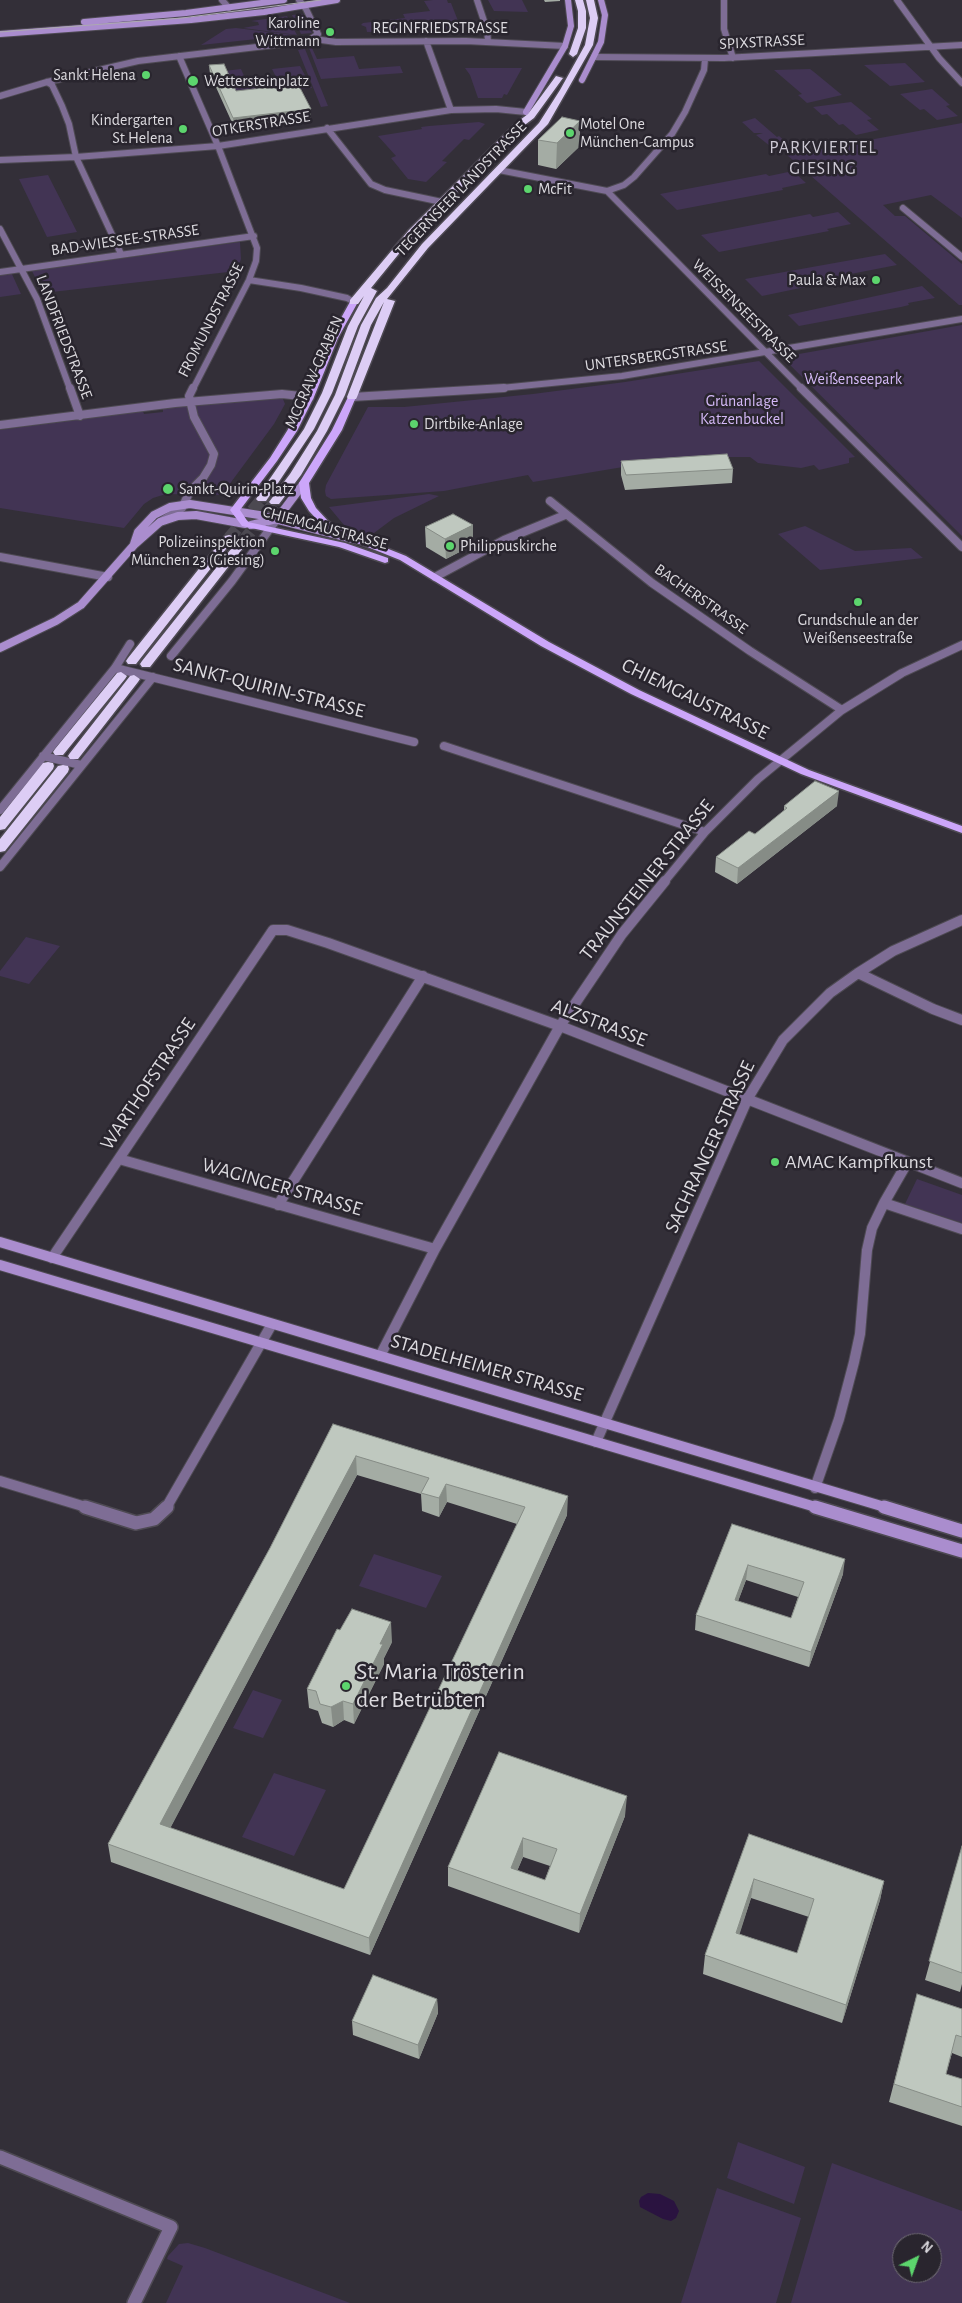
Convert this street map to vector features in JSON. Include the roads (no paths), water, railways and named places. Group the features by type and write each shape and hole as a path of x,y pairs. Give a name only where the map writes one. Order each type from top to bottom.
{"highway":[{"name":"TEGERNSEER LANDSTRASSE","path":"374,280 401,244 542,103 575,50 582,28 582,11 579,0"},
{"name":"TEGERNSEER LANDSTRASSE","path":"391,290 425,246 544,124 546,115 569,81 589,45 594,18 590,0"},
{"path":"544,124 555,116 578,87"},
{"path":"519,125 526,112"},
{"path":"354,302 374,280"},
{"name":"MCGRAW-GRABEN","path":"262,499 296,451 320,407 353,326 371,294 374,280"},
{"path":"352,396 372,341 390,302 391,290"},
{"name":"MCGRAW-GRABEN","path":"275,502 295,475 322,431 340,394 366,325 380,300 391,290"},
{"path":"132,661 230,538"},
{"path":"146,664 243,541"},
{"path":"59,752 118,672"},
{"path":"77,760 134,679"},
{"path":"0,826 45,761"},
{"path":"0,848 63,770"}],"main road":[{"path":"0,28 229,8 284,0"},
{"path":"0,34 176,22 337,0"},
{"name":"TEGERNSEER LANDSTRASSE","path":"526,112 565,46 571,26 568,0"},
{"path":"578,87 594,57 604,28 601,0"},
{"path":"235,510 274,459 310,397 334,338 354,302"},
{"path":"0,648 72,612 89,598 134,545 160,522 178,516 196,515 248,525 277,519 304,483 337,430 352,396"},
{"path":"304,483 306,498 317,516 333,528 358,540"},
{"path":"134,545 138,532 154,515 170,507 184,504 235,510 277,519"},
{"path":"235,510 248,525"},
{"name":"CHIEMGAUSTRASSE","path":"277,519 358,540 403,558 591,670 780,761 962,830"},
{"name":"CHIEMGAUSTRASSE","path":"248,525 342,546 430,575"},
{"name":"STADELHEIMER STRASSE","path":"0,1242 605,1422 815,1488 962,1531"},
{"name":"STADELHEIMER STRASSE","path":"0,1265 962,1551"}],"street":[{"path":"222,0 229,8"},
{"path":"0,96 114,65 298,43 314,39 318,34 300,0"},
{"path":"477,0 487,30 488,41"},
{"path":"724,0 724,28 733,58"},
{"path":"897,0 931,47 962,83"},
{"name":"REGINFRIEDSTRASSE","path":"314,39 336,42 488,41 565,46"},
{"path":"426,41 451,110"},
{"name":"SPIXSTRASSE","path":"594,57 705,59 962,45"},
{"name":"FROMUNDSTRASSE","path":"160,522 165,517 182,508 190,491 209,470 214,454 212,447 194,417 190,402 191,390 249,280 256,261 257,248 218,146 179,56"},
{"path":"607,192 624,185 634,177 672,134 685,112 704,70 705,59"},
{"path":"47,82 52,85 63,107 69,124 76,157 121,254"},
{"name":"OTKERSTRASSE","path":"0,160 76,157 218,146 451,110 496,109 526,112"},
{"path":"327,128 372,184 385,190 442,202"},
{"name":"WEISSENSEESTRASSE","path":"499,170 582,185 607,192 962,547"},
{"path":"903,208 962,258"},
{"name":"LANDFRIEDSTRASSE","path":"0,229 42,310 80,416"},
{"name":"BAD-WIESSEE-STRASSE","path":"0,272 254,236"},
{"path":"249,280 263,281 346,298 354,302"},
{"name":"UNTERSBERGSTRASSE","path":"352,396 470,392 680,368 962,320"},
{"path":"0,425 190,402 282,394 310,397"},
{"name":"BACHERSTRASSE","path":"550,502 680,603 842,710"},
{"path":"430,575 504,540 565,515"},
{"path":"172,656 232,581 277,519"},
{"path":"0,557 108,576"},
{"path":"0,810 45,761 118,672 130,644"},
{"name":"TRAUNSTEINER STRASSE","path":"380,1356 435,1249 560,1026 622,934 705,832 734,802 780,761 842,710 902,673 962,645"},
{"name":"SANKT-QUIRIN-STRASSE","path":"118,672 153,677 414,742"},
{"path":"0,867 77,760 153,677"},
{"path":"444,746 705,832"},
{"path":"45,761 77,760"},
{"name":"SACHRANGER STRASSE","path":"596,1442 748,1098 783,1040 830,993 858,973 893,951 962,920"},
{"name":"ALZSTRASSE","path":"274,930 287,930 328,942 560,1026 654,1064 748,1098 962,1184"},
{"name":"WARTHOFSTRASSE","path":"52,1258 274,930"},
{"path":"858,973 933,1009 962,1020"},
{"path":"278,1204 423,976"},
{"name":"WAGINGER STRASSE","path":"119,1159 435,1249"},
{"path":"815,1488 839,1420 854,1362 860,1334 867,1250 872,1228 907,1163"},
{"path":"884,1203 962,1229"},
{"path":"0,1481 136,1522 146,1522 154,1519 163,1512 170,1502 272,1324"},
{"path":"0,2157 171,2227 134,2303"}],"tunnel":[{"path":"229,538 262,499"},
{"path":"243,541 275,502"}],"tram line":[{"path":"0,32 182,18 321,0"}],"place":[{"name":"Karoline Wittmann","path":"330,32"},
{"name":"Sankt Helena","path":"146,75"},
{"name":"Wettersteinplatz","path":"193,81"},
{"name":"Kindergarten St.Helena","path":"183,129"},
{"name":"Motel One München-Campus","path":"570,133"},
{"name":"McFit","path":"528,189"},
{"name":"Paula & Max","path":"876,280"},
{"name":"Dirtbike-Anlage","path":"414,424"},
{"name":"Sankt-Quirin-Platz","path":"168,489"},
{"name":"Philippuskirche","path":"450,546"},
{"name":"Polizeiinspektion München 23 (Giesing)","path":"275,551"},
{"name":"Grundschule an der Weißenseestraße","path":"858,602"},
{"name":"AMAC Kampfkunst","path":"775,1162"},
{"name":"St. Maria Trösterin der Betrübten","path":"346,1686"}],"district":[{"name":"PARKVIERTEL GIESING","path":"823,158"}],"park label":[{"name":"Weißenseepark","path":"853,379"},
{"name":"Grünanlage Katzenbuckel","path":"742,410"}]}
